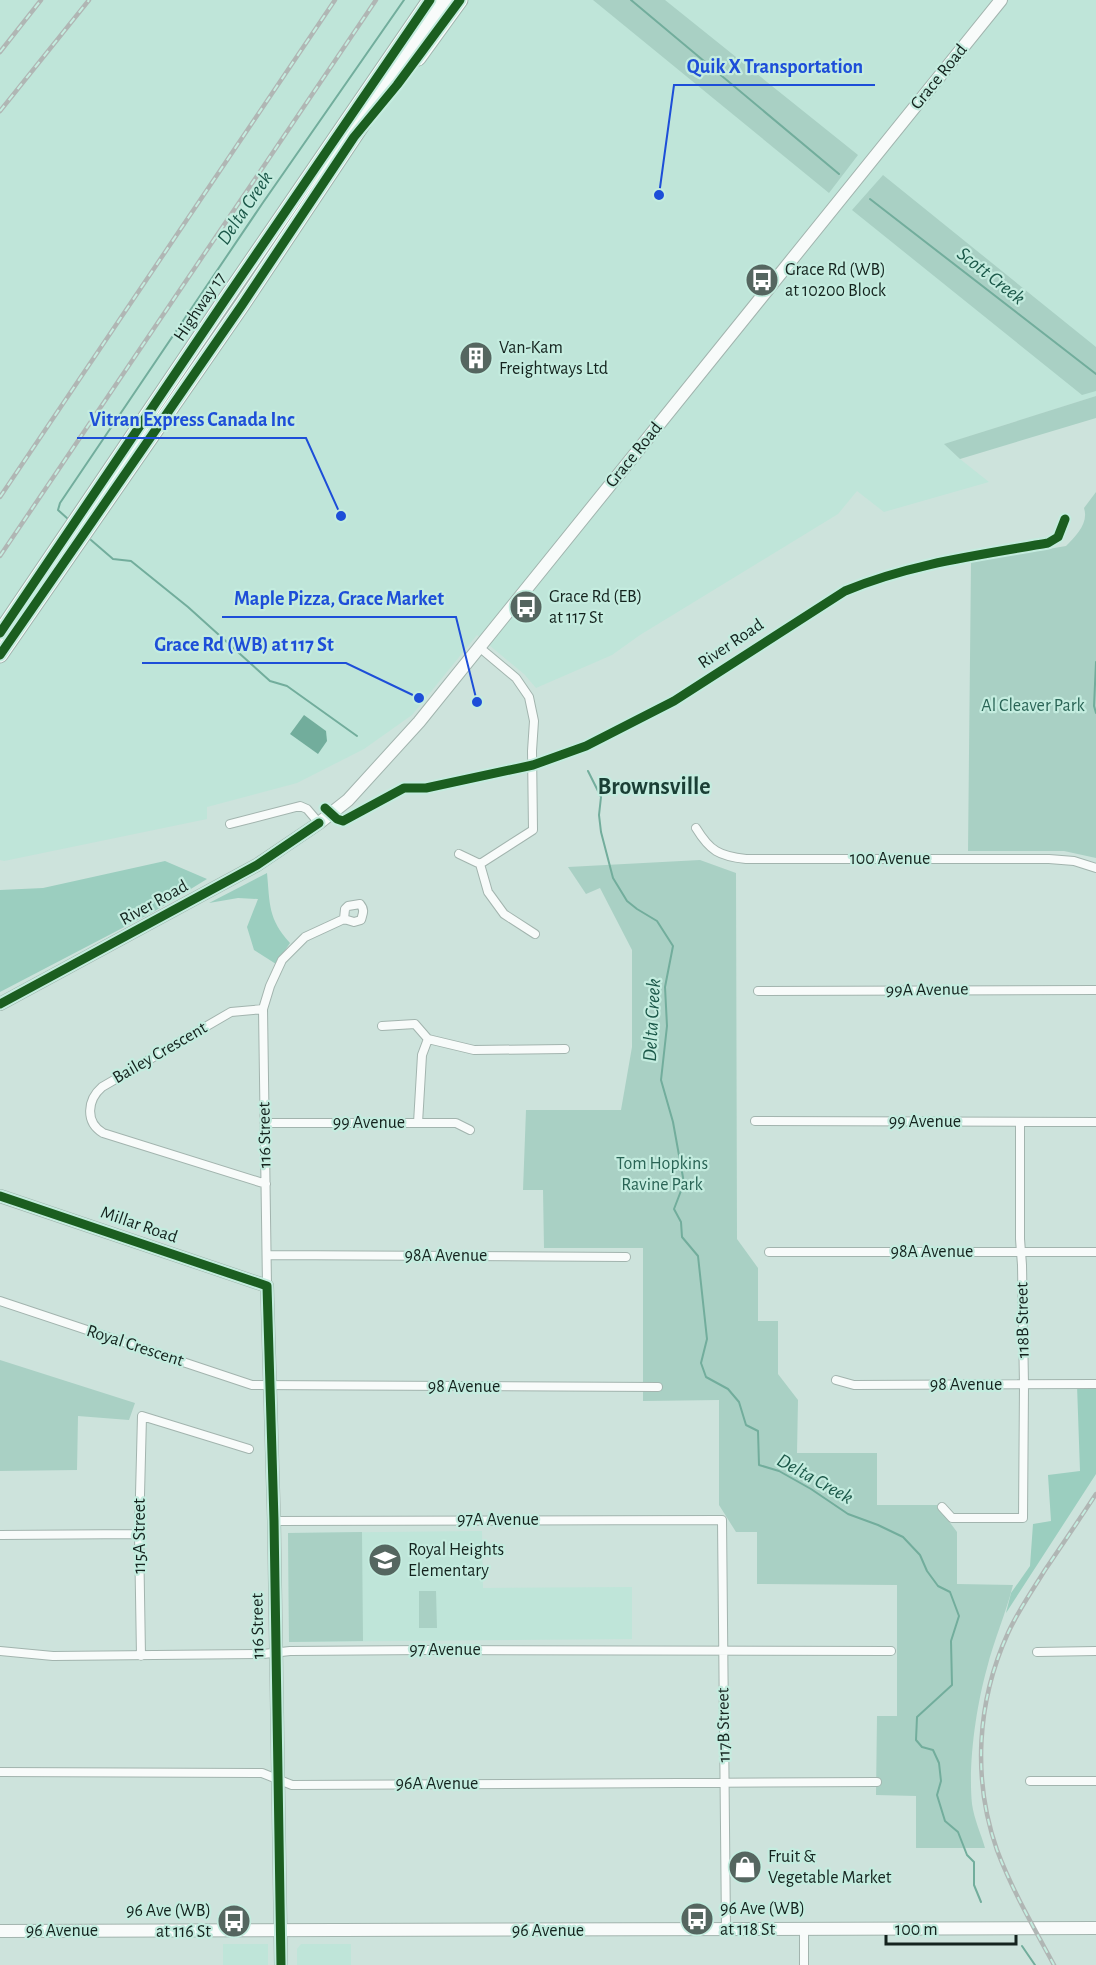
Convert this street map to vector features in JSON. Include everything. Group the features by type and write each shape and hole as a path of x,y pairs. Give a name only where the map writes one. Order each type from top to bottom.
{"highway":[{"name":"Highway 17","path":"0,633 226,297 430,0"},
{"name":"Highway 17","path":"0,655 242,305 445,0"},
{"path":"354,137 397,85 460,0"}],"street":[{"name":"Grace Road","path":"319,823 348,800 419,722 1000,0"},
{"name":"River Road","path":"404,788 426,788 532,765 586,746 657,711 845,591 873,579 914,568 1048,543 1058,537 1065,519"},
{"path":"479,647 516,678 529,697 534,721 532,765 534,830 480,864"},
{"path":"230,824 300,806 307,809 319,823"},
{"name":"River Road","path":"0,1004 257,865 319,823"},
{"name":"100 Avenue","path":"696,828 706,844 715,852 746,859 1049,859 1074,861 1096,868"},
{"path":"459,854 480,864 488,892 504,914 535,934"},
{"name":"116 Street","path":"281,1965 263,1009 282,960 305,937 344,919"},
{"name":"99A Avenue","path":"758,991 1096,990"},
{"name":"Bailey Crescent","path":"263,1009 231,1012 102,1087 93,1098 90,1117 97,1130 103,1133 266,1184"},
{"path":"382,1026 415,1024 429,1039 474,1050 565,1049"},
{"path":"418,1123 422,1055 429,1039"},
{"name":"99 Avenue","path":"755,1121 1096,1122"},
{"name":"99 Avenue","path":"266,1123 456,1123 470,1130"},
{"name":"118B Street","path":"942,1507 952,1518 1023,1518 1024,1384 1020,1123"},
{"name":"Millar Road","path":"0,1196 267,1286"},
{"name":"98A Avenue","path":"769,1252 1096,1252"},
{"name":"98A Avenue","path":"267,1255 626,1257"},
{"name":"Royal Crescent","path":"0,1301 252,1385 270,1386"},
{"name":"98 Avenue","path":"836,1380 854,1385 1096,1384"},
{"name":"98 Avenue","path":"270,1386 658,1388"},
{"name":"115A Street","path":"141,1656 139,1534 142,1416 249,1449"},
{"name":"97A Avenue","path":"274,1521 722,1520"},
{"name":"117B Street","path":"722,1520 726,1930"},
{"path":"0,1535 139,1534"},
{"name":"97 Avenue","path":"0,1651 53,1656 141,1656 428,1650 891,1651"},
{"path":"1037,1652 1096,1651"},
{"name":"96A Avenue","path":"0,1772 262,1773 292,1785 877,1782"},
{"path":"1030,1781 1096,1781"},
{"name":"96 Avenue","path":"0,1931 1096,1928"},
{"path":"804,1929 804,1965"}],"shaded area":[{"path":"0,0 1096,0 1096,396 945,444 989,482 884,512 857,491 838,514 640,635 612,655 536,688 524,674 477,635 412,715 364,749 297,783 207,807 207,819 0,860"},
{"path":"304,715 326,731 327,741 318,754 290,734"},
{"path":"165,861 207,879 155,911 0,992 0,890 43,888"},
{"path":"267,873 271,911 290,943 276,964 254,950 247,927 258,899 238,898 209,903"},
{"path":"1096,1384 1096,1474 1006,1613 1011,1593 1030,1566 1033,1524 1051,1521 1048,1475 1080,1471 1077,1385"},
{"name":"Royal Heights Elementary","path":"482,1531 483,1588 632,1587 632,1639 289,1642 288,1533"},
{"path":"223,1944 268,1944 268,1965 223,1965"},
{"path":"301,1944 351,1944 351,1965 297,1965 297,1949"}],"green space":[{"path":"593,0 665,0 858,155 829,193"},
{"path":"883,175 1096,347 1096,391 1082,395 852,210"},
{"path":"1096,396 1096,418 960,459 944,444"},
{"name":"Al Cleaver Park","path":"1096,492 1096,858 1064,851 968,851 971,562 1066,546 1081,529 1085,519 1084,508"},
{"name":"Tom Hopkins Ravine Park","path":"700,860 736,873 737,1239 758,1268 758,1321 778,1321 778,1374 798,1400 797,1453 877,1453 877,1505 937,1505 957,1532 957,1584 1013,1585 987,1668 979,1700 974,1736 971,1771 972,1804 985,1848 916,1848 916,1796 876,1795 877,1716 897,1716 897,1585 757,1584 757,1532 736,1532 719,1505 719,1400 643,1401 643,1248 544,1248 543,1190 523,1190 526,1110 621,1110 632,1047 632,950 600,888 586,894 568,867"},
{"path":"0,1360 135,1403 129,1420 78,1416 77,1470 0,1471"},
{"path":"362,1532 363,1641 289,1642 288,1533"},
{"path":"419,1591 436,1591 437,1628 419,1628"}],"waterway":[{"name":"Delta Creek","path":"68,519 58,510 60,503 262,204 404,0"},
{"name":"Scott Creek","path":"631,0 839,174"},
{"name":"Scott Creek","path":"870,199 1096,374"},
{"name":"Delta Creek","path":"91,540 113,559 131,561 188,607 270,681 287,686 357,736"},
{"name":"Scott Creek","path":"1096,662 1094,706 1096,713"},
{"name":"Delta Creek","path":"588,771 601,797 599,815 601,832 613,878 627,901 657,921 673,946 665,987 667,1026 661,1080 673,1122 684,1183 674,1209 681,1222 682,1237 698,1256 707,1339 701,1363 706,1377 728,1389 739,1402 746,1425 758,1431 759,1465 779,1471 848,1514 903,1537 920,1555 927,1571 938,1586 950,1592 959,1616 951,1641 952,1685 917,1717 916,1740 922,1747 933,1750 939,1763 941,1781 937,1795 945,1821 958,1832 967,1855 974,1862 974,1885 981,1902"},
{"name":"Delta Creek","path":"1022,1946 1035,1965"}],"railway":[{"path":"0,52 41,0"},
{"path":"0,111 89,0"},
{"path":"0,497 335,0"},
{"path":"0,556 376,0"},
{"path":"1054,1965 1016,1894 997,1850 984,1796 981,1740 990,1686 1008,1633 1045,1570 1096,1494"}],"cycle path":[{"path":"0,633 430,0"},
{"path":"0,655 242,305 354,137 397,85 460,0"},
{"path":"325,808 337,819 343,821 404,788 426,788 533,765 586,746 674,701 845,591 919,567 1048,543 1058,537 1065,519"},
{"path":"0,1004 257,865 319,823"},
{"path":"0,1196 267,1286 274,1521 281,1965"}],"place":[{"name":"Quik X Transportation","path":"659,195"},
{"name":"Grace Rd (WB) at 10200 Block","path":"762,280"},
{"name":"Van-Kam Freightways Ltd","path":"476,358"},
{"name":"Vitran Express Canada Inc","path":"341,516"},
{"name":"Grace Rd (EB) at 117 St","path":"526,607"},
{"name":"Grace Rd (WB) at 117 St","path":"419,698"},
{"name":"Maple Pizza, Grace Market","path":"477,702"},
{"name":"Royal Heights Elementary","path":"385,1560"},
{"name":"Fruit & Vegetable Market","path":"745,1867"},
{"name":"96 Ave (WB) at 118 St","path":"697,1919"},
{"name":"96 Ave (WB) at 116 St","path":"234,1921"}],"district":[{"name":"Brownsville","path":"654,787"}]}
